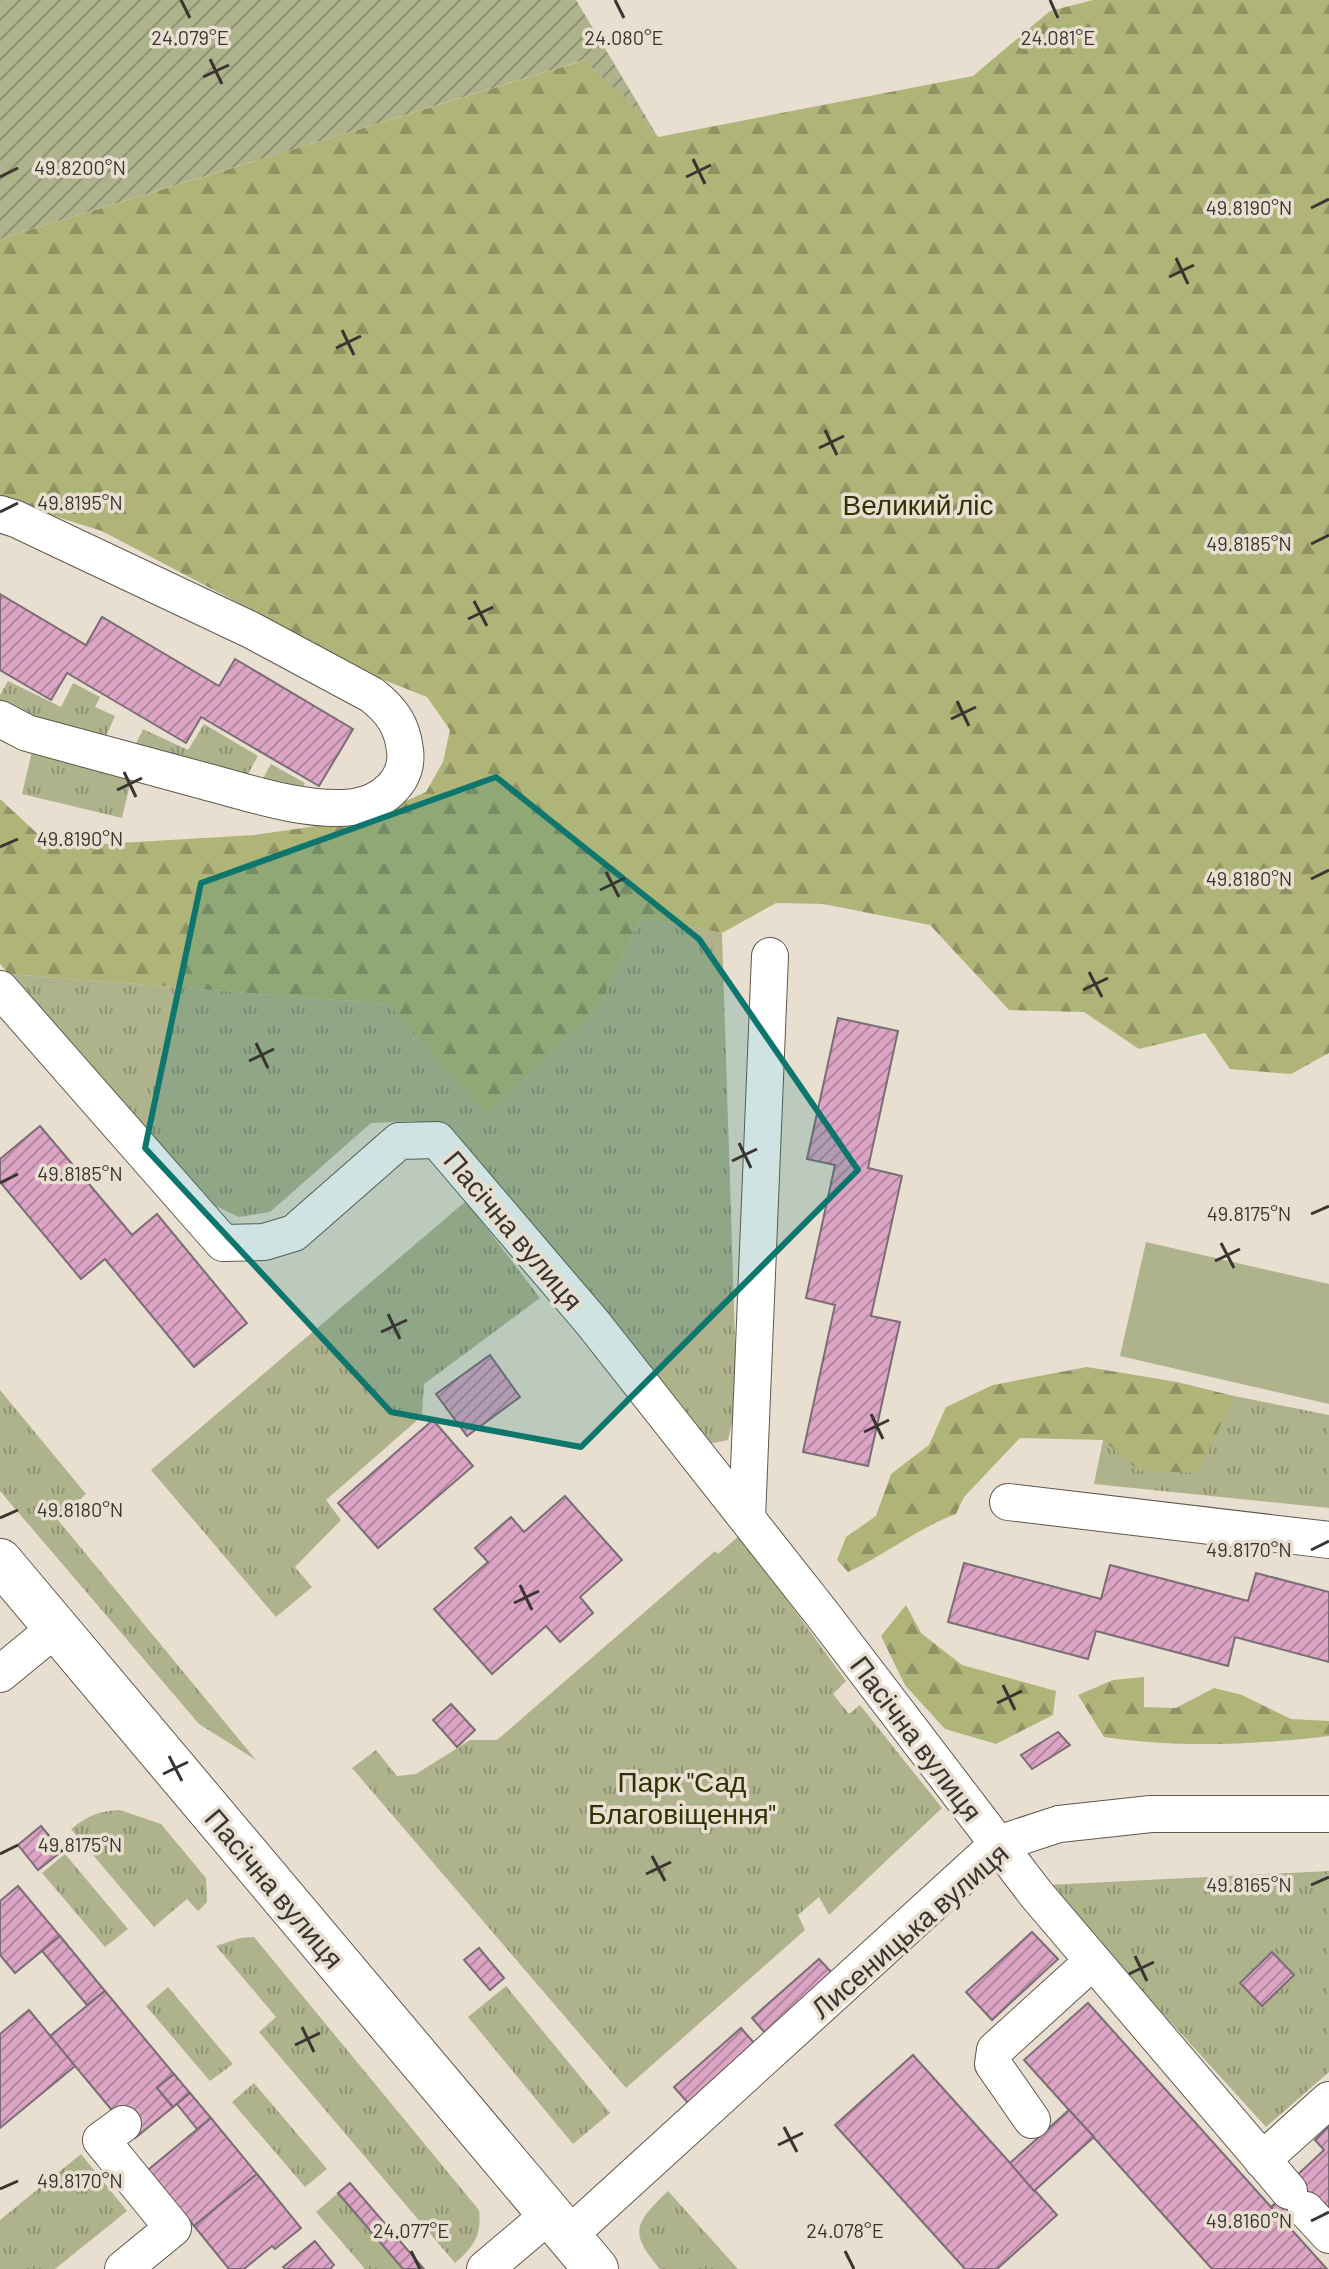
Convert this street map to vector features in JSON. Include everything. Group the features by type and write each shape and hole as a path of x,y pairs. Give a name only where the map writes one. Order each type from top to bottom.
{"main road":[{"name":"Пасічна вулиця","path":"0,1561 596,2269"}],"street":[{"path":"0,514 251,630 372,695 386,706 403,729 407,759 401,777 385,797 354,807 293,805 27,733 0,719"},
{"path":"747,1518 770,956"},
{"name":"Пасічна вулиця","path":"0,989 223,1243 264,1242 294,1233 399,1141 437,1140 592,1322 1036,1894 1308,2212"},
{"path":"1008,1502 1329,1540"},
{"path":"0,1674 56,1628"},
{"name":"Лисеницька вулиця","path":"559,2225 998,1844 1059,1824 1151,1814 1329,1814"},
{"path":"1032,2120 993,2064 995,2050 1093,1961"},
{"path":"1262,2160 1329,2100"},
{"path":"123,2124 101,2140 173,2228 123,2269"},
{"path":"485,2269 559,2225"}],"highlighted area":[{"path":"496,777 699,939 858,1170 581,1447 391,1412 145,1148 201,883"}],"green space":[{"path":"0,0 576,0 658,137 630,103 584,60 0,239"},
{"name":"Великий ліс","path":"1093,0 1329,0 1329,1053 1291,1074 1230,1069 1205,1033 1139,1049 1084,1012 1009,1010 930,925 823,904 776,903 722,933 641,917 598,1009 487,1114 388,1004 9,974 0,964 0,799 52,847 254,835 366,819 426,792 443,762 450,730 427,697 384,680 102,531 0,499 0,239 585,60 630,103 658,137 973,76 1050,11"},
{"path":"8,681 61,707 73,683 100,697 95,707 115,716 102,745 56,730 0,702 0,695"},
{"path":"204,724 258,756 243,783 133,750 143,729 188,750"},
{"path":"33,747 133,772 122,818 22,794"},
{"path":"271,764 305,783 295,799 258,787"},
{"path":"641,917 722,933 737,1401 728,1440 704,1445 470,1167 414,1121 371,1123 270,1212 239,1217 207,1202 9,974 388,1004 488,1113 598,1009"},
{"path":"466,1201 540,1298 424,1384 422,1416 326,1500 341,1520 295,1567 312,1587 276,1617 151,1470"},
{"path":"1146,1242 1329,1284 1329,1404 1120,1356"},
{"path":"1087,1367 1177,1382 1234,1396 1198,1473 1139,1471 1103,1440 1020,1438 964,1497 956,1514 848,1572 837,1560 846,1537 876,1516 891,1474 929,1445 946,1407 993,1385"},
{"path":"0,1390 86,1494 58,1520 256,1760 199,1724 0,1491"},
{"path":"1234,1396 1329,1415 1329,1508 1094,1484 1103,1440"},
{"name":"Парк \"Сад Благовіщення\"","path":"740,1535 846,1681 833,1694 849,1714 860,1705 942,1808 829,1915 819,1897 798,1915 805,1930 626,2088 352,1768 376,1750 397,1776 416,1774 470,1740 497,1740 715,1551 718,1554"},
{"path":"906,1605 921,1633 962,1665 1056,1691 1053,1715 996,1744 945,1729 905,1685 881,1636"},
{"path":"1144,1677 1144,1707 1176,1708 1214,1688 1242,1695 1291,1719 1329,1721 1329,1736 1216,1744 1160,1743 1104,1737 1078,1695 1113,1680"},
{"path":"120,1810 161,1824 206,1878 207,1902 198,1911 187,1899 154,1927 71,1829 94,1815"},
{"path":"65,1854 128,1929 105,1947 42,1873"},
{"path":"1329,1871 1329,2072 1266,2127 1046,1885"},
{"path":"254,1937 479,2210 475,2240 455,2263 259,2032 276,2017 216,1946"},
{"path":"506,1986 610,2113 573,2144 468,2017"},
{"path":"168,1987 233,2064 210,2081 146,2006"},
{"path":"254,2083 327,2169 305,2187 232,2102"},
{"path":"81,2154 127,2211 55,2269 0,2269 0,2220"},
{"path":"668,2191 738,2269 660,2269 643,2246 640,2228 648,2211"},
{"path":"338,2193 403,2269 365,2269 316,2212"}],"building":[{"path":"0,594 86,645 102,617 219,686 235,659 353,729 319,786 201,717 186,743 67,673 51,700 0,670"},
{"path":"838,1018 898,1031 868,1168 902,1176 871,1316 900,1322 868,1466 803,1452 835,1305 806,1298 835,1165 807,1159"},
{"path":"40,1126 132,1235 157,1214 247,1323 194,1367 105,1259 81,1279 0,1182 0,1159"},
{"path":"490,1355 520,1397 467,1436 436,1394"},
{"path":"433,1420 473,1466 378,1548 338,1503"},
{"path":"565,1496 622,1560 580,1597 593,1613 560,1642 546,1626 492,1674 434,1609 488,1562 475,1548 511,1517 524,1532"},
{"path":"964,1563 1101,1599 1110,1565 1248,1601 1256,1573 1329,1592 1329,1662 1235,1637 1228,1666 1096,1631 1088,1659 948,1622"},
{"path":"451,1704 475,1730 457,1747 433,1720"},
{"path":"1058,1732 1070,1745 1032,1769 1021,1755"},
{"path":"41,1826 62,1851 38,1870 18,1845"},
{"path":"18,1886 60,1936 15,1973 0,1955 0,1901"},
{"path":"1032,1932 1058,1959 992,2020 966,1992"},
{"path":"60,1936 105,1991 87,2005 42,1951"},
{"path":"479,1948 504,1978 490,1990 464,1960"},
{"path":"1272,1952 1294,1975 1262,2006 1240,1983"},
{"path":"819,1959 834,1975 766,2034 752,2018"},
{"path":"105,1991 174,2074 157,2088 173,2107 135,2138 50,2036"},
{"path":"1088,2003 1327,2269 1212,2269 1024,2060"},
{"path":"29,2010 75,2066 0,2128 0,2034"},
{"path":"741,2028 755,2044 688,2103 674,2087"},
{"path":"913,2055 1057,2215 997,2269 965,2269 835,2125"},
{"path":"174,2074 190,2093 173,2107 157,2088"},
{"path":"190,2093 211,2118 197,2129 177,2104"},
{"path":"1069,2110 1094,2137 1034,2191 1010,2163"},
{"path":"211,2118 257,2174 194,2226 148,2170"},
{"path":"1329,2126 1329,2215 1294,2178 1324,2150 1315,2140"},
{"path":"257,2174 301,2228 244,2269 229,2269 194,2226"},
{"path":"1299,2182 1316,2201 1288,2226 1271,2207"},
{"path":"350,2183 424,2269 403,2269 338,2193"},
{"path":"315,2241 334,2265 330,2269 283,2267"}]}
